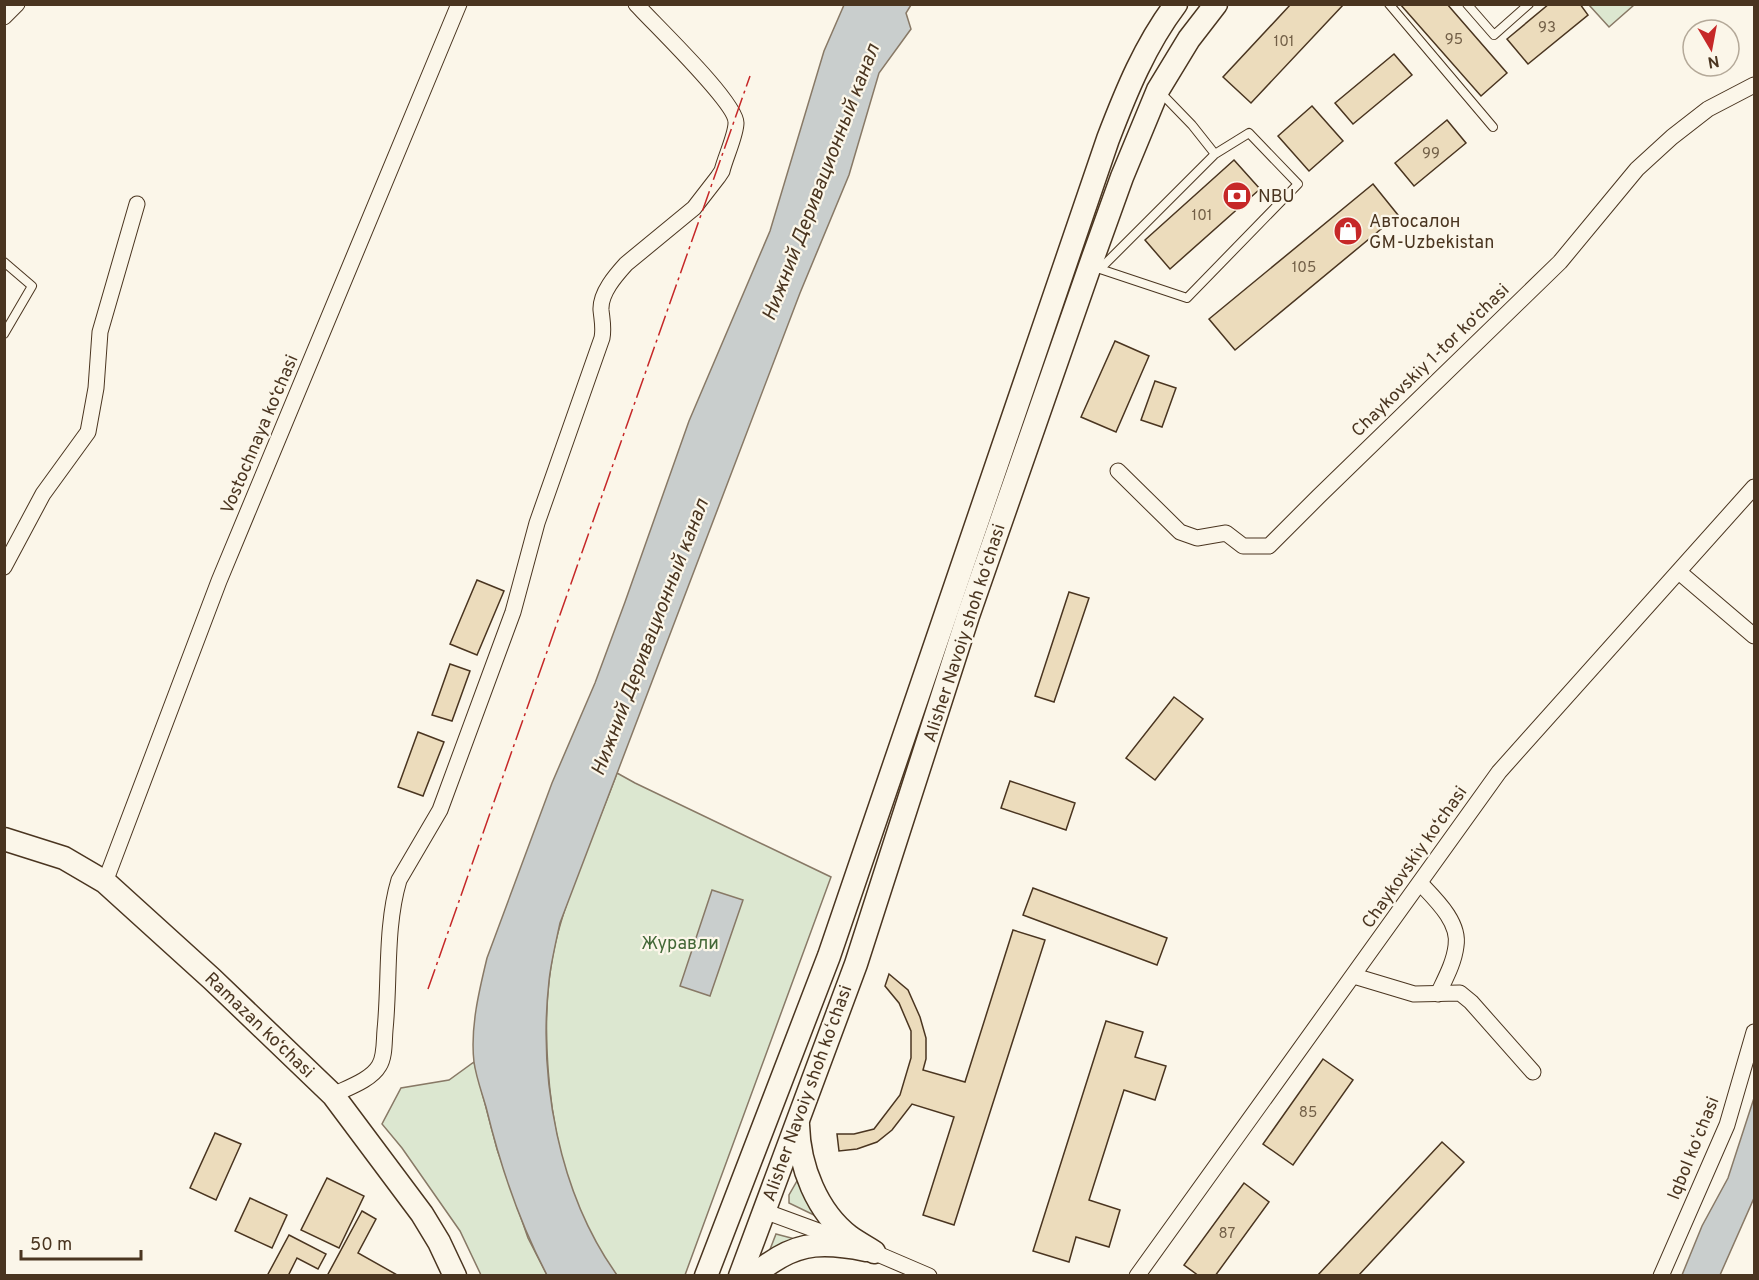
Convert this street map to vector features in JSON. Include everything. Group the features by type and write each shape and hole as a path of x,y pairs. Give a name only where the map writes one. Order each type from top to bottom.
{"main road":[{"name":"Alisher Navoiy shoh koʻchasi","path":"706,1275 829,956 1108,139 1138,67 1155,35 1176,4"},
{"name":"Alisher Navoiy shoh koʻchasi","path":"740,1275 856,964 968,615 1095,267 1142,126 1158,90 1189,39 1216,4"},
{"name":"Ramazan ko‘chasi","path":"4,839 64,858 105,882 212,979 333,1095 422,1214 455,1275"},
{"path":"798,1118 801,1151 819,1200 827,1213 844,1231 874,1252"},
{"path":"735,1200 764,1211"},
{"path":"753,1275 783,1253 810,1246 847,1246 874,1252"}],"street":[{"path":"4,17 17,4"},
{"name":"Vostochnaya ko‘chasi","path":"105,882 219,581 459,4"},
{"path":"333,1095 373,1073 382,1062 391,934 399,880 440,810 513,612 537,523 602,338 603,297 626,264 689,213 718,177 736,123 734,113 716,89 636,4"},
{"name":"Chaykovskiy 1-tor ko‘chasi","path":"1118,471 1180,532 1197,538 1226,533 1243,546 1269,546 1318,495 1560,262 1637,169 1707,109 1755,85"},
{"path":"4,567 43,494 88,432 96,388 100,332 137,204"},
{"name":"Chaykovskiy ko‘chasi","path":"1137,1275 1499,772 1755,487"},
{"path":"1679,572 1755,636"},
{"path":"1420,883 1438,902 1453,926 1457,944 1438,994"},
{"path":"1354,976 1414,994 1460,993 1471,1002 1533,1072"},
{"name":"Iqbol koʻchasi","path":"1661,1275 1727,1125 1755,1032"},
{"path":"764,1211 929,1275"}],"lane":[{"path":"1389,4 1493,127"},
{"path":"1467,4 1494,35 1529,4"},
{"path":"1158,90 1192,124 1215,154"},
{"path":"1249,133 1298,184 1187,298 1095,267 1215,154 1249,133"},
{"path":"4,262 32,286 4,334"}],"green space":[{"path":"1589,5 1634,5 1609,27"},
{"name":"Журавли","path":"617,773 831,877 685,1275 617,1276 580,1213 568,1181 552,1107 547,1030 548,992 553,955 574,884"},
{"path":"474,1062 497,1149 528,1238 547,1275 481,1275 460,1231 402,1148 382,1124 401,1088 449,1080"},
{"path":"797,1181 818,1217 789,1203 789,1195"},
{"path":"776,1234 795,1239 769,1252"}],"water":[{"name":"Нижний Деривационный канал","path":"844,5 911,5 906,13 911,29 879,73 849,175 800,293 560,923 550,974 546,1019 550,1096 557,1135 580,1209 617,1275 547,1275 511,1193 475,1068 474,1023 478,996 487,958 552,783 595,683 689,421 770,231 824,51"},
{"path":"712,890 743,900 710,996 680,986"},
{"path":"1754,1098 1754,1198 1720,1275 1682,1275 1702,1226 1728,1178"}],"building":[{"path":"1291,4 1344,4 1251,103 1223,77"},
{"path":"1400,4 1447,4 1507,73 1481,96"},
{"path":"1549,4 1580,4 1588,15 1528,64 1507,39"},
{"path":"1394,54 1412,75 1353,124 1335,103"},
{"path":"1312,106 1343,141 1309,171 1278,136"},
{"path":"1447,120 1466,143 1414,186 1395,163"},
{"path":"1234,160 1260,189 1170,269 1145,240"},
{"path":"1373,184 1398,215 1235,350 1209,319"},
{"path":"1115,341 1149,356 1116,432 1081,417"},
{"path":"1155,381 1176,388 1162,427 1141,420"},
{"path":"477,580 504,591 477,655 450,644"},
{"path":"1069,592 1089,598 1054,702 1035,696"},
{"path":"450,664 470,671 452,721 432,715"},
{"path":"1174,697 1203,719 1155,780 1126,758"},
{"path":"418,732 444,742 423,796 398,787"},
{"path":"1010,781 1075,803 1066,830 1001,808"},
{"path":"1033,888 1167,938 1157,965 1023,915"},
{"path":"1013,930 1045,940 954,1225 923,1215 954,1117 912,1104 892,1130 877,1142 857,1149 839,1151 837,1134 854,1134 874,1129 900,1095 911,1058 911,1031 899,1003 885,986 889,974 908,990 920,1017 926,1038 926,1059 923,1070 965,1082"},
{"path":"1106,1021 1143,1032 1135,1057 1166,1066 1155,1100 1124,1090 1089,1200 1120,1210 1109,1247 1076,1237 1069,1262 1033,1251"},
{"path":"1323,1059 1353,1080 1293,1165 1263,1144"},
{"path":"215,1133 241,1144 216,1200 190,1188"},
{"path":"1442,1142 1464,1162 1358,1276 1317,1276"},
{"path":"327,1178 364,1196 339,1248 301,1230"},
{"path":"1244,1183 1269,1202 1215,1276 1199,1276 1184,1265"},
{"path":"250,1198 287,1215 272,1248 235,1231"},
{"path":"362,1211 376,1219 358,1253 399,1276 327,1276"},
{"path":"289,1235 326,1254 318,1269 297,1258 288,1276 267,1276"}],"power":[{"path":"428,989 750,76"}],"place":[{"name":"NBU","path":"1237,196"},
{"name":"Автосалон GM-Uzbekistan","path":"1348,231"}]}
